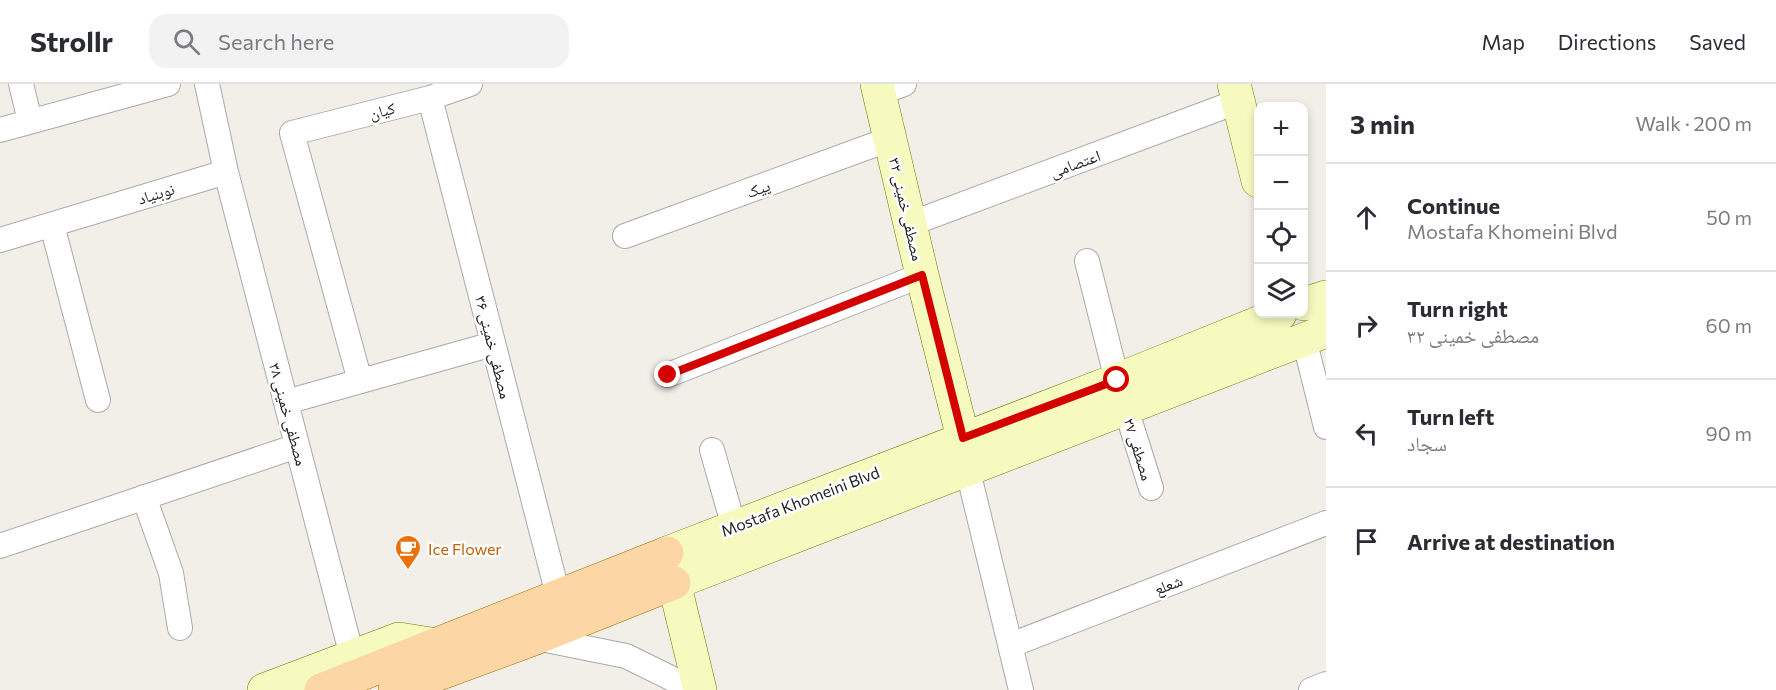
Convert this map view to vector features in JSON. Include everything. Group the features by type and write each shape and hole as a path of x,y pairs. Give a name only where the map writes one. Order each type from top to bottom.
{"main road":[{"name":"مصطفی خمینی ۳۲","path":"887,87 890,140 963,438"},
{"path":"1237,93 1254,164"},
{"path":"1308,303 1326,297"},
{"name":"Mostafa Khomeini Blvd","path":"321,690 558,596 671,568 968,471 1272,318"},
{"name":"Mostafa Khomeini Blvd","path":"404,688 536,638 671,568 734,527 963,438 1122,394 1315,335"},
{"path":"671,568 698,690"},
{"path":"264,690 399,639 437,645"}],"street":[{"path":"21,84 30,121"},
{"path":"0,130 168,84"},
{"path":"207,84 226,172"},
{"name":"کیان","path":"360,381 292,133 430,98 471,84"},
{"name":"اعتصامی","path":"910,224 1237,93"},
{"name":"مصطفی خمینی ۳۶","path":"430,98 558,596"},
{"name":"پیک","path":"625,236 890,140"},
{"name":"نوبنیاد","path":"0,240 226,172"},
{"name":"مصطفی خمینی ۳۸","path":"226,172 352,656"},
{"path":"52,225 98,400"},
{"name":"مصطفی ۲۷","path":"1087,261 1122,394 1151,488"},
{"path":"668,375 922,275"},
{"path":"1315,335 1326,427"},
{"path":"286,402 493,344"},
{"path":"0,546 297,446"},
{"path":"712,450 734,527"},
{"path":"968,471 1021,690"},
{"path":"144,497 171,573 180,628"},
{"name":"شعلع","path":"1011,645 1326,523"},
{"path":"536,638 626,656 698,690"},
{"path":"1311,690 1326,684"}],"place":[{"name":"Ice Flower","path":"408,571"}],"route":[{"path":"668,375 922,275 963,438 1117,380"}]}
